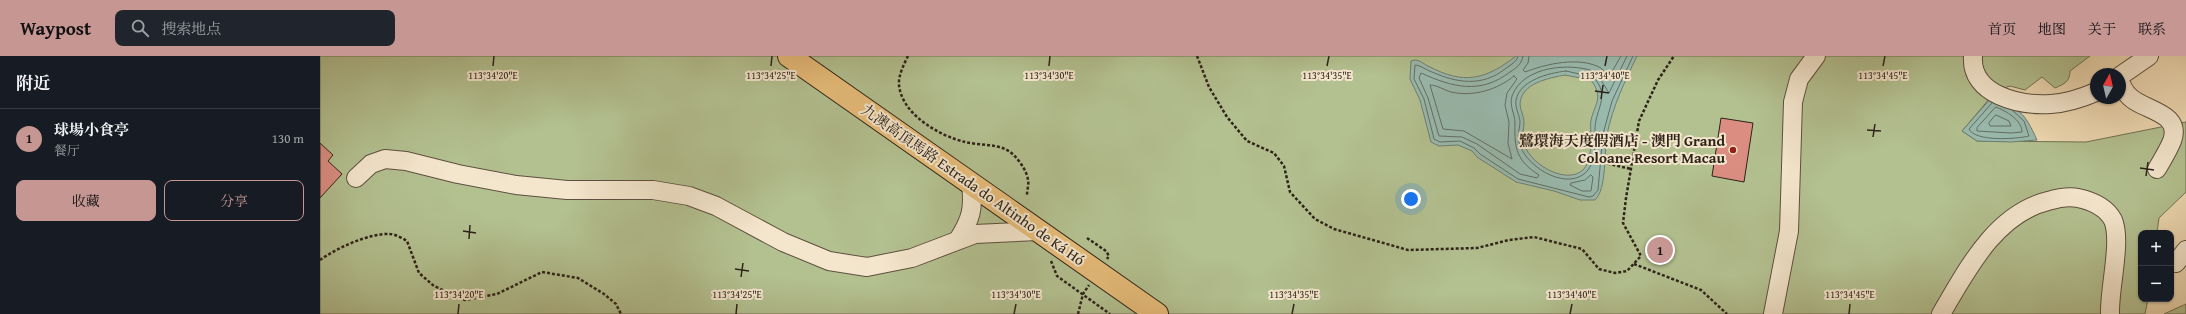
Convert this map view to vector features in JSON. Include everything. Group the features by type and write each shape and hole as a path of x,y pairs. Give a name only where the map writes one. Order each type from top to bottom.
{"main road":[{"name":"九澳高頂馬路 Estrada do Altinho de Ká Hó","path":"789,56 1157,314"}],"street":[{"path":"1773,314 1790,231 1793,102 1799,79 1816,56"},
{"path":"1973,56 1972,66 1976,77 1988,90 2007,98 2028,103 2051,104 2072,100 2090,94"},
{"path":"2126,72 2149,56"},
{"path":"2126,92 2128,96 2162,114 2171,122 2174,130 2172,141 2157,169"},
{"path":"356,178 371,164 385,159 406,161 458,174 516,185 567,190 653,190 689,196 716,206 783,242 829,261 867,267 912,258 975,234 1045,236"},
{"path":"958,240 969,224 973,204 971,184"},
{"path":"1941,314 1978,254 2008,221 2025,209 2042,202 2075,197 2100,206 2113,221 2115,242 2110,314"}],"path":[{"path":"908,56 899,84 902,97 910,108 924,123 939,134 966,142 1006,149 1021,163 1028,179 1027,195"},
{"path":"1197,56 1209,87 1226,117 1247,141 1274,153 1284,166 1290,192 1315,219 1334,229 1408,250 1477,248 1509,240 1534,237 1582,249 1599,269 1615,273 1627,271 1641,256 1623,223 1630,169 1639,121 1658,80 1674,56"},
{"path":"1588,159 1630,169"},
{"path":"320,260 332,252 364,239 391,233 407,241 419,273 434,286 465,300 497,294 542,272 578,278 604,294 616,304 621,314"},
{"path":"1045,236 1056,276 1110,314"},
{"path":"1634,264 1701,290 1727,314"}],"green space":[{"path":"320,56 2090,56 2070,71 2069,78 2066,82 2055,88 2042,77 2025,90 2010,86 1996,91 1962,131 1977,141 2086,142 2186,122 2186,192 2159,218 2157,230 2138,230 2138,302 2147,302 2145,314 320,314"},
{"path":"2186,304 2186,314 2164,314"}],"water":[{"path":"1516,56 1637,56 1620,94 1607,134 1602,187 1595,200 1580,200 1554,191 1516,182 1477,157 1472,151 1458,145 1439,146 1431,142 1420,100 1410,79 1411,61 1418,60 1441,72 1463,78 1484,75 1505,64","holes":["1565,75 1591,80 1595,86 1598,96 1591,122 1591,149 1588,163 1583,170 1575,174 1566,175 1547,169 1531,156 1523,140 1524,120 1520,106 1522,97 1530,86 1551,78"]},
{"path":"1992,97 2020,112 2037,140 2011,142 1977,141 1962,131"}],"building":[{"name":"鷺環海天度假酒店 - 澳門 Grand Coloane Resort Macau","path":"1721,118 1753,123 1744,182 1712,176"},
{"path":"320,143 333,155 328,161 342,174 320,198"},
{"path":"1664,239 1672,251 1657,262 1648,250"}],"place":[{"name":"鷺環海天度假酒店 - 澳門 Grand Coloane Resort Macau","path":"1733,150"},
{"name":"球場小食亭","path":"1660,250"}]}
